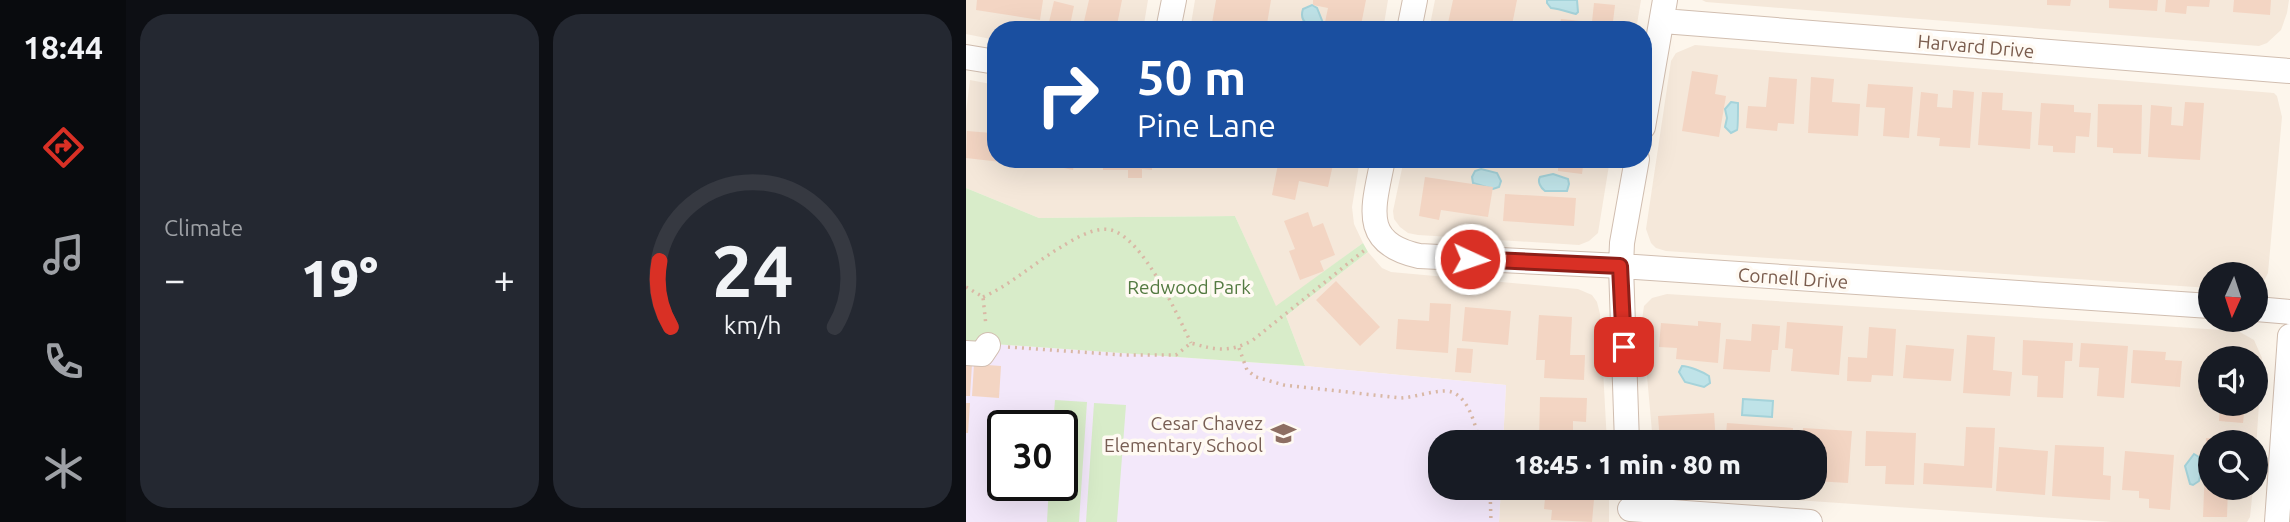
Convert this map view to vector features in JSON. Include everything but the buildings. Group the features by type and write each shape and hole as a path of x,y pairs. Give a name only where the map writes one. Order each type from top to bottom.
{"street":[{"path":"1170,21 1174,0"},
{"path":"1411,21 1415,0"},
{"path":"1652,77 1664,10"},
{"name":"Harvard Drive","path":"1664,10 2290,71"},
{"path":"966,57 987,60"},
{"path":"1381,168 1373,214 1381,236"},
{"path":"1626,430 1620,266 1635,168"},
{"name":"Cornell Drive","path":"1381,236 1399,252 1419,256 1620,266 2198,305"},
{"path":"2268,310 2290,312"},
{"path":"2277,522 2290,336"},
{"path":"1629,507 1810,522"}],"path":[{"path":"983,297 1000,289 1060,247 1090,232 1110,229 1128,238 1161,283 1191,343 1215,349 1239,348 1253,340 1381,236"},
{"path":"966,287 983,297"},
{"path":"983,297 977,349 1176,355 1191,343"},
{"path":"1239,348 1247,370 1256,377 1284,385 1401,398 1446,391 1455,393 1462,398 1476,430"},
{"path":"1490,500 1491,522"}],"shaded area":[{"path":"966,0 1148,0 1144,21 987,21 987,38 966,34"},
{"path":"1195,0 1388,0 1384,21 1192,21"},
{"path":"1435,0 1641,0 1638,21 1431,21"},
{"path":"1702,0 2289,0 2281,30 2267,43 2259,46"},
{"path":"1695,45 2274,93 2282,117 2268,273 2268,262 2198,262 2198,287 1666,251 1656,248 1646,229 1671,61 1676,53"},
{"path":"970,80 987,83 987,168 1358,168 1352,207 1354,224 1363,243 1276,307 1235,216 1039,218 966,188 966,112"},
{"path":"1402,168 1609,168 1598,233 1579,245 1418,235 1408,233 1400,227 1394,219 1393,211"},
{"path":"1368,252 1382,268 1391,272 1578,289 1592,295 1600,314 1606,430 1504,430 1506,385 1305,366 1286,316"},
{"path":"1667,294 2198,328 2198,332 2240,332 2254,340 2257,346 2198,346 2198,416 2258,416 2257,430 2198,430 2198,500 2252,500 2250,517 2247,522 2112,522 1796,500 1827,500 1827,430 1652,430 1642,320 1644,306 1652,298"},
{"name":"Cesar Chavez Elementary School","path":"966,342 1305,366 1506,385 1504,430 1428,430 1428,500 1500,500 1499,522 966,522"},
{"path":"1500,500 1609,500 1609,522 1499,522"}],"green space":[{"name":"Redwood Park","path":"966,188 1039,218 1235,216 1276,306 1363,243 1368,252 1286,316 1305,366 966,342"},
{"path":"1055,400 1087,402 1079,522 1047,522 1048,501 1078,501 1078,410 1054,410"},
{"path":"1094,403 1126,405 1117,522 1086,522"}],"water":[{"path":"1547,0 1577,0 1578,12 1576,14 1551,8"},
{"path":"1312,5 1317,8 1322,21 1304,21 1303,9"},
{"path":"1731,102 1738,103 1737,130 1731,133 1725,127 1725,109"},
{"path":"1481,169 1497,173 1501,181 1499,187 1493,189 1473,183 1475,171"},
{"path":"1553,174 1568,179 1567,191 1545,191 1542,188 1540,177"},
{"path":"1682,366 1706,374 1710,383 1704,387 1685,382 1679,372"},
{"path":"1743,399 1773,401 1772,417 1742,415"},
{"path":"2194,454 2198,456 2198,482 2193,485 2190,484 2185,466"}],"place":[{"name":"Cesar Chavez Elementary School","path":"1283,434"}],"route":[{"path":"1470,259 1620,266 1624,347"}]}
